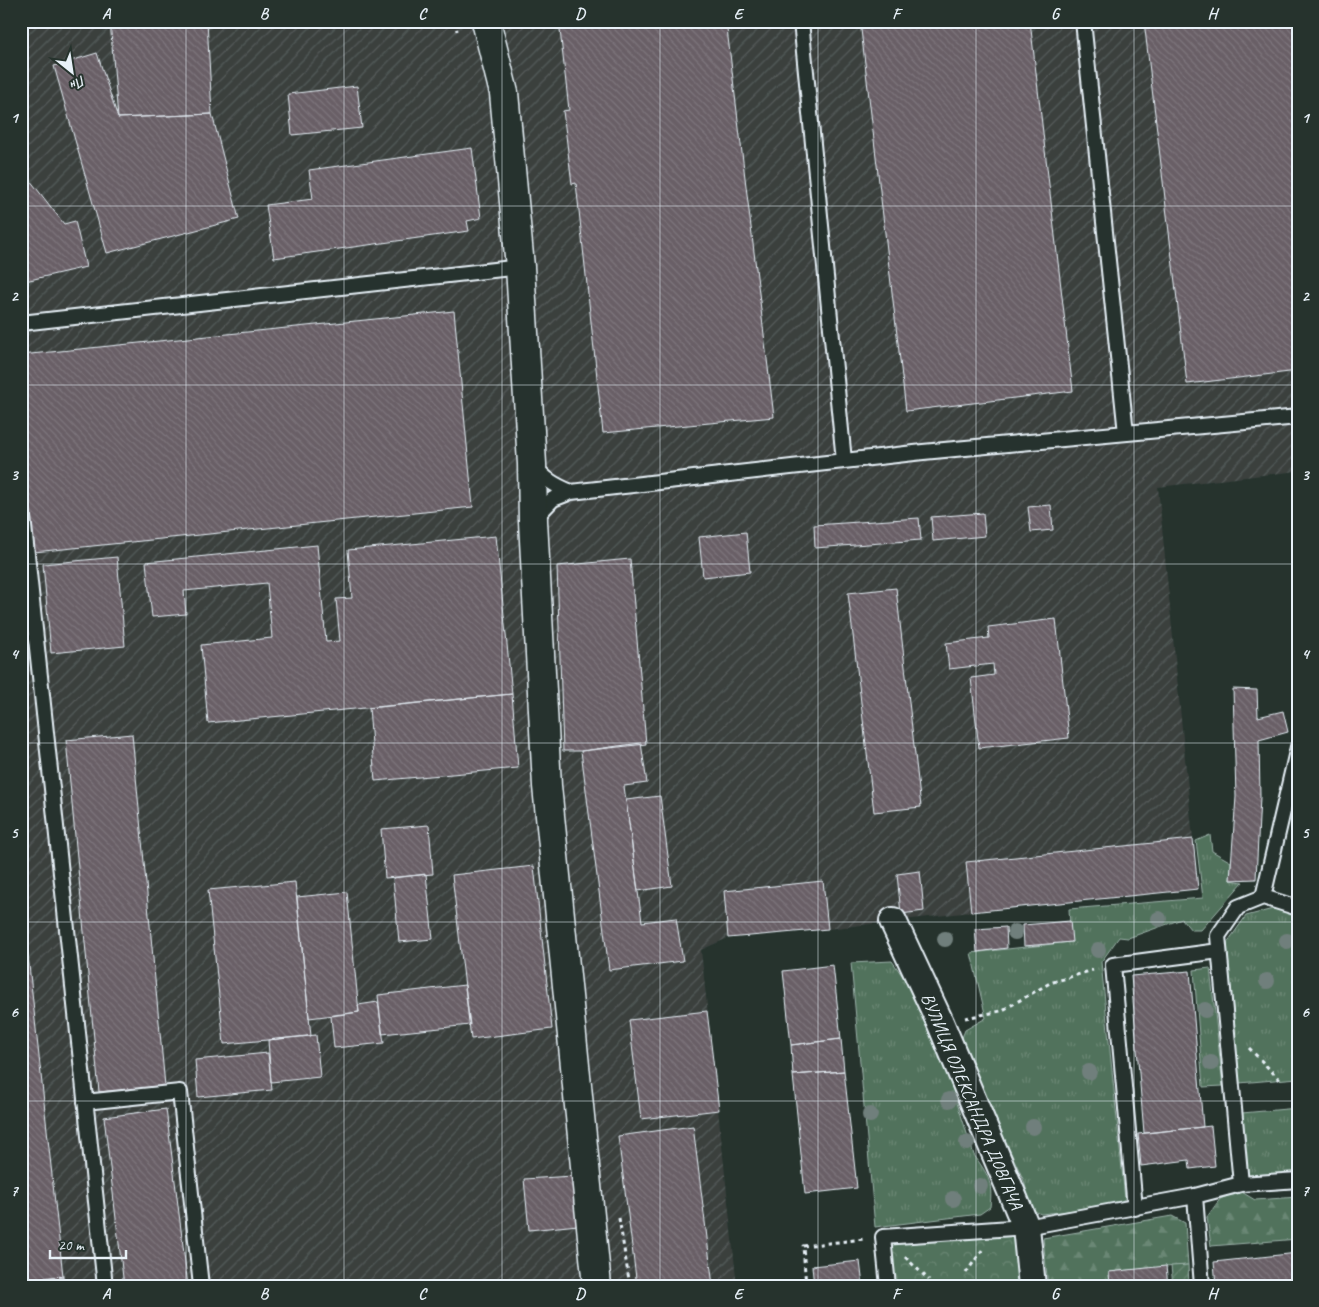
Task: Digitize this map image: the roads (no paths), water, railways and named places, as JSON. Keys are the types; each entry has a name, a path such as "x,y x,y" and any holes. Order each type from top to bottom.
{"street":[{"path":"486,21 504,93 520,267 532,464 532,521 547,786 597,1286"},
{"name":"ВУЛИЦЯ ОЛЕКСАНДРА ДОВГАЧА","path":"893,921 940,1022 1026,1227 1032,1286"}],"lane":[{"path":"801,21 844,461"},
{"path":"1083,21 1126,433"},
{"path":"21,323 520,267"},
{"path":"532,521 552,499 571,492 923,452 1298,417"},
{"path":"532,464 545,479 571,492"},
{"path":"21,498 105,1286"},
{"path":"1263,897 1298,747"},
{"path":"1241,1184 1218,936 1238,907 1263,897 1298,908"},
{"path":"1135,1208 1113,964 1219,951"},
{"path":"85,1102 180,1092 201,1286"},
{"path":"888,1286 883,1237 1026,1227 1135,1208 1195,1196 1241,1184 1298,1180"},
{"path":"1195,1196 1202,1286"}]}
